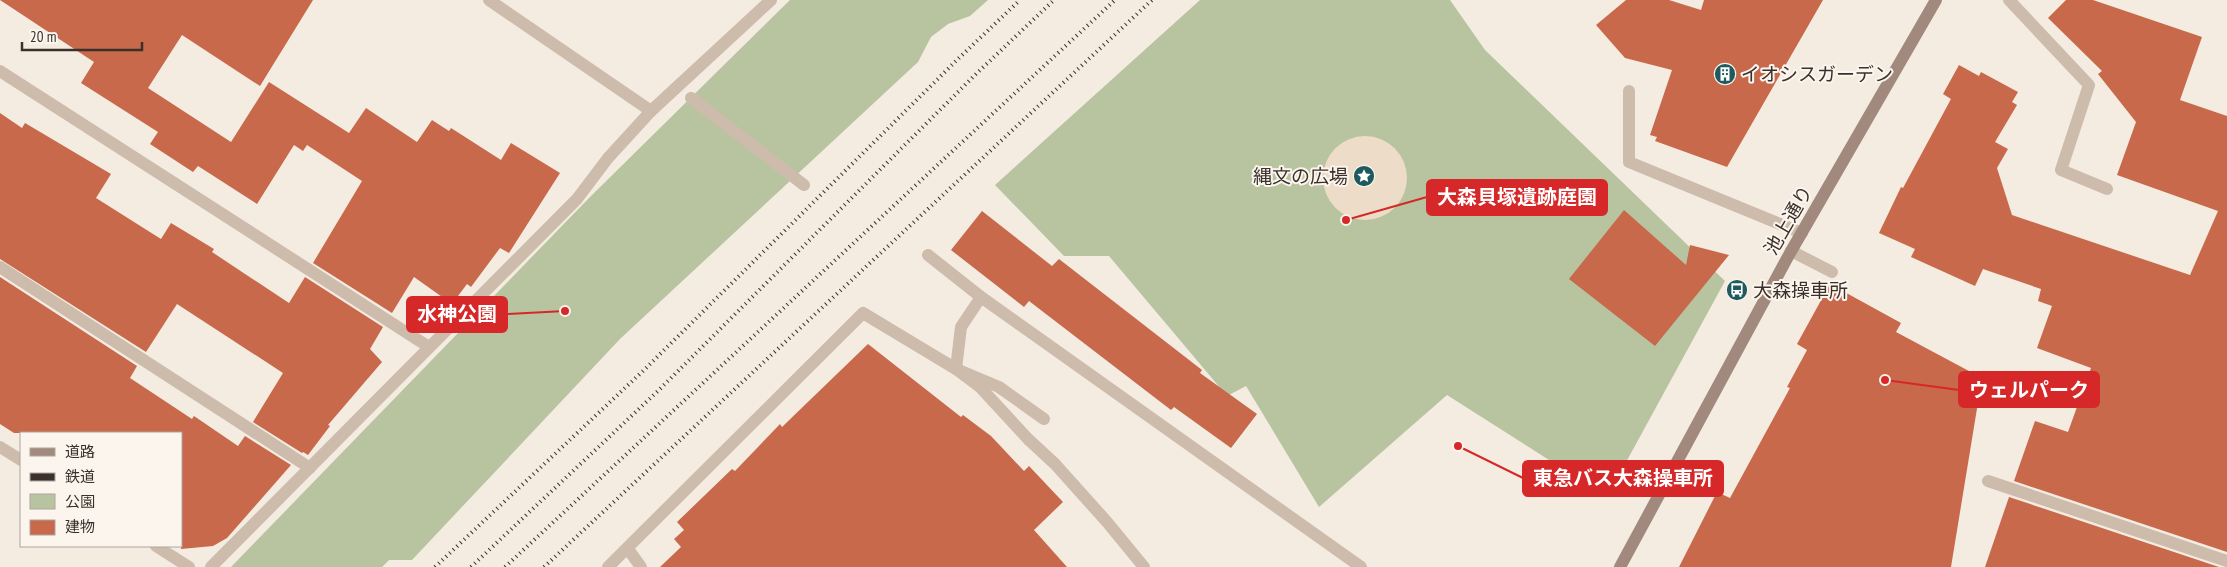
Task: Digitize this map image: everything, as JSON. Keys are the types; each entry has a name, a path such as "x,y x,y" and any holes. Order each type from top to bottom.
{"main road":[{"name":"池上通り","path":"1620,567 1791,251 1936,0"}],"street":[{"path":"489,0 652,111"},
{"path":"212,567 577,199 608,158 652,111 771,0"},
{"path":"2009,0 2089,85 2061,170 2106,189"},
{"path":"0,71 429,348"},
{"path":"1629,91 1629,162 1802,233"},
{"path":"691,98 804,185"},
{"path":"1791,251 1832,272"},
{"path":"928,255 981,297 1361,567"},
{"path":"0,267 310,468"},
{"path":"956,368 961,327 981,297"},
{"path":"608,567 864,313 956,368 999,387 1044,419"},
{"path":"956,368 980,387 1028,439 1055,464 1108,522 1144,567"},
{"path":"0,447 20,459"},
{"path":"1988,481 2227,561"},
{"path":"158,547 189,567"},
{"path":"628,549 641,567"}],"green space":[{"path":"790,0 988,0 970,16 948,24 931,37 918,62 620,339 412,560 389,560 382,567 231,567 591,196"},
{"path":"1200,0 1450,0 1485,50 1725,281 1607,497 1447,395 1319,507 1246,386 1227,396 1109,256 1064,256 995,185"}],"shaded area":[{"name":"縄文の広場","path":"1365,136 1381,139 1395,148 1404,162 1407,178 1404,194 1395,208 1381,217 1365,220 1349,217 1335,208 1326,194 1323,178 1326,162 1335,148 1349,139"}],"building":[{"path":"0,0 313,0 260,86 182,35 148,88 231,142 269,82 349,133 366,108 417,142 432,120 449,131 451,128 501,160 511,143 560,173 509,253 500,248 471,287 467,284 452,304 414,277 392,313 313,263 362,181 307,145 303,151 294,145 257,204 198,166 193,172 150,144 158,132 81,83 94,62"},
{"name":"イオシスガーデン","path":"1626,0 1669,0 1701,10 1704,0 1823,0 1727,167 1655,141 1657,137 1650,135 1672,70 1625,58 1596,25"},
{"path":"2066,0 2093,0 2202,37 2180,100 2227,116 2227,552 2014,481 2035,421 2068,432 2091,368 2037,348 2052,306 2038,301 2041,289 1983,269 1975,286 1911,257 1915,249 1879,233 1901,187 1903,188 1951,99 1943,94 1959,65 1979,76 1981,72 2018,92 2012,102 2017,105 1995,142 2008,149 1997,168 2012,215 2190,275 2218,211 2117,175 2136,122 2098,74 2102,71 2048,18"},
{"path":"0,113 22,128 25,123 111,174 96,198 161,239 171,223 214,249 212,252 289,303 305,277 383,327 370,349 382,362 328,425 330,426 308,455 253,422 283,373 177,304 146,352 0,259"},
{"path":"1624,210 1686,265 1690,245 1729,255 1655,346 1569,279"},
{"path":"982,211 1052,266 1059,259 1202,370 1200,373 1257,414 1231,448 1174,407 1171,410 1029,301 1024,307 951,250"},
{"path":"0,277 137,366 130,378 192,419 194,416 238,446 245,436 291,465 227,538 213,546 181,549 182,432 14,433 0,424"},
{"path":"1830,284 1901,323 1896,332 1982,378 1951,567 1679,567 1717,492 1730,498 1790,388 1787,387 1807,350 1797,344"},
{"path":"868,344 961,417 963,415 991,436 1024,471 1029,466 1063,502 1034,530 1067,567 660,567 681,547 674,539 684,530 677,522 732,469 735,471 780,424 782,427"},
{"path":"2009,497 2219,567 1985,567"}],"railway":[{"path":"435,567 644,370 1020,0"},
{"path":"471,567 659,390 975,75 1054,0"},
{"path":"505,567 1115,0"},
{"path":"544,567 1152,0"}],"place":[{"name":"イオシスガーデン","path":"1725,74"},
{"name":"縄文の広場","path":"1364,176"},
{"name":"大森貝塚遺跡庭園","path":"1346,220"},
{"name":"大森操車所","path":"1737,290"},
{"name":"水神公園","path":"565,311"},
{"name":"ウェルパーク","path":"1885,380"},
{"name":"東急バス大森操車所","path":"1458,446"}]}
